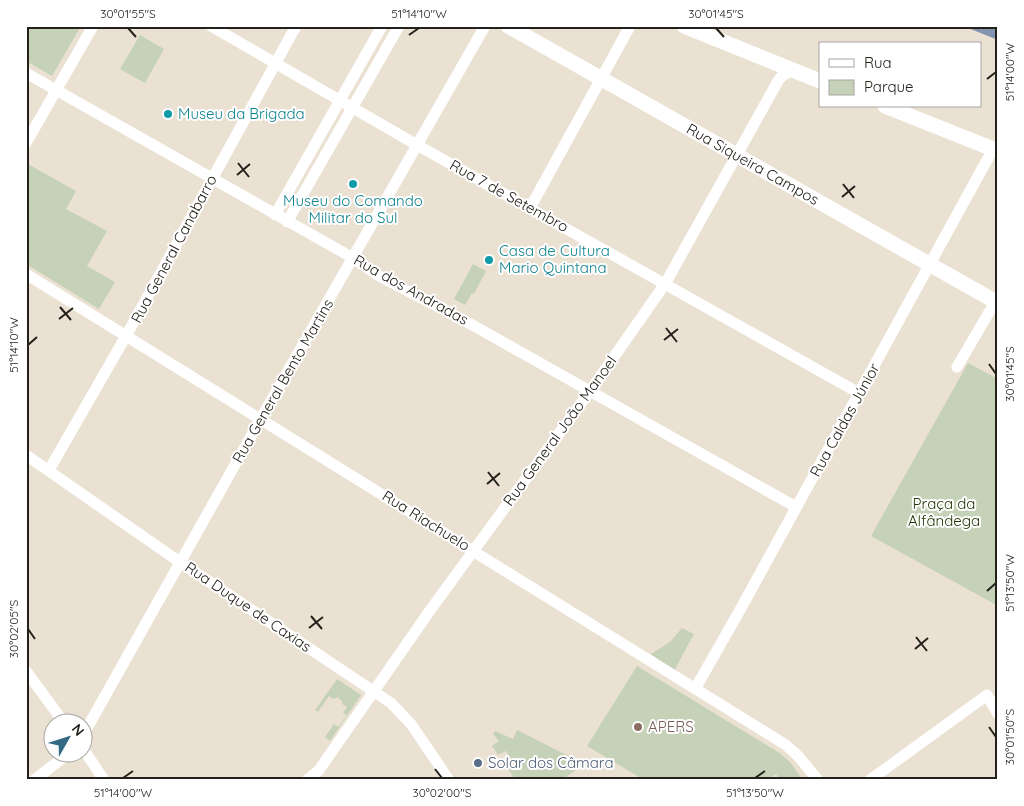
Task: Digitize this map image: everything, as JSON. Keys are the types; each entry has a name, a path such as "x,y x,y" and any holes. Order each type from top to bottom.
{"main road":[{"name":"Rua Siqueira Campos","path":"508,26 736,156 997,301"},
{"path":"684,26 819,81"},
{"path":"890,108 995,150"}],"street":[{"path":"26,143 93,26"},
{"name":"Rua 7 de Setembro","path":"211,26 417,145 859,393"},
{"name":"Rua General Canabarro","path":"49,470 126,336 296,26"},
{"path":"275,214 382,26"},
{"path":"287,222 399,26"},
{"name":"Rua General Bento Martins","path":"92,719 485,26"},
{"path":"530,208 630,26"},
{"path":"372,46 384,53"},
{"name":"Rua General João Manoel","path":"307,780 319,770 473,551 590,391 665,284 778,81 782,76 793,70"},
{"name":"Rua dos Andradas","path":"26,73 353,258 378,276 467,322 796,507"},
{"name":"Rua Caldas Júnior","path":"694,689 995,150"},
{"path":"308,156 320,163"},
{"name":"Rua Riachuelo","path":"26,274 786,745 818,780"},
{"path":"957,367 997,301"},
{"name":"Rua Duque de Caxias","path":"26,455 180,562 392,703 411,724 448,780"},
{"path":"26,671 58,714"},
{"path":"870,780 987,695 998,714"},
{"path":"92,762 104,780"},
{"path":"34,780 55,764"}],"green space":[{"path":"26,26 81,26 52,76 26,61"},
{"path":"140,35 164,49 145,83 120,69"},
{"path":"26,163 76,191 66,209 107,231 87,266 115,282 99,309 26,264"},
{"path":"473,264 486,271 474,294 472,293 465,305 454,299"},
{"name":"Praça da Alfândega","path":"968,363 998,379 998,606 871,536"},
{"path":"682,628 694,634 674,671 651,654 670,642"},
{"path":"637,666 778,752 790,762 803,780 780,780 776,774 767,780 644,780 587,746"},
{"path":"337,679 361,695 330,741 325,737 334,724 338,727 347,715 343,713 347,707 337,697 334,699 329,696 318,712 315,710"},
{"path":"517,730 584,764 562,780 512,780 514,778 508,769 515,764 506,751 498,755 492,746 499,741 493,734 495,731 513,739"}],"water":[{"path":"963,26 998,26 998,40"}],"place":[{"name":"Museu da Brigada","path":"168,114"},
{"name":"Museu do Comando Militar do Sul","path":"353,184"},
{"name":"Casa de Cultura Mario Quintana","path":"489,260"},
{"name":"APERS","path":"638,727"},
{"name":"Solar dos Câmara","path":"478,763"}]}
